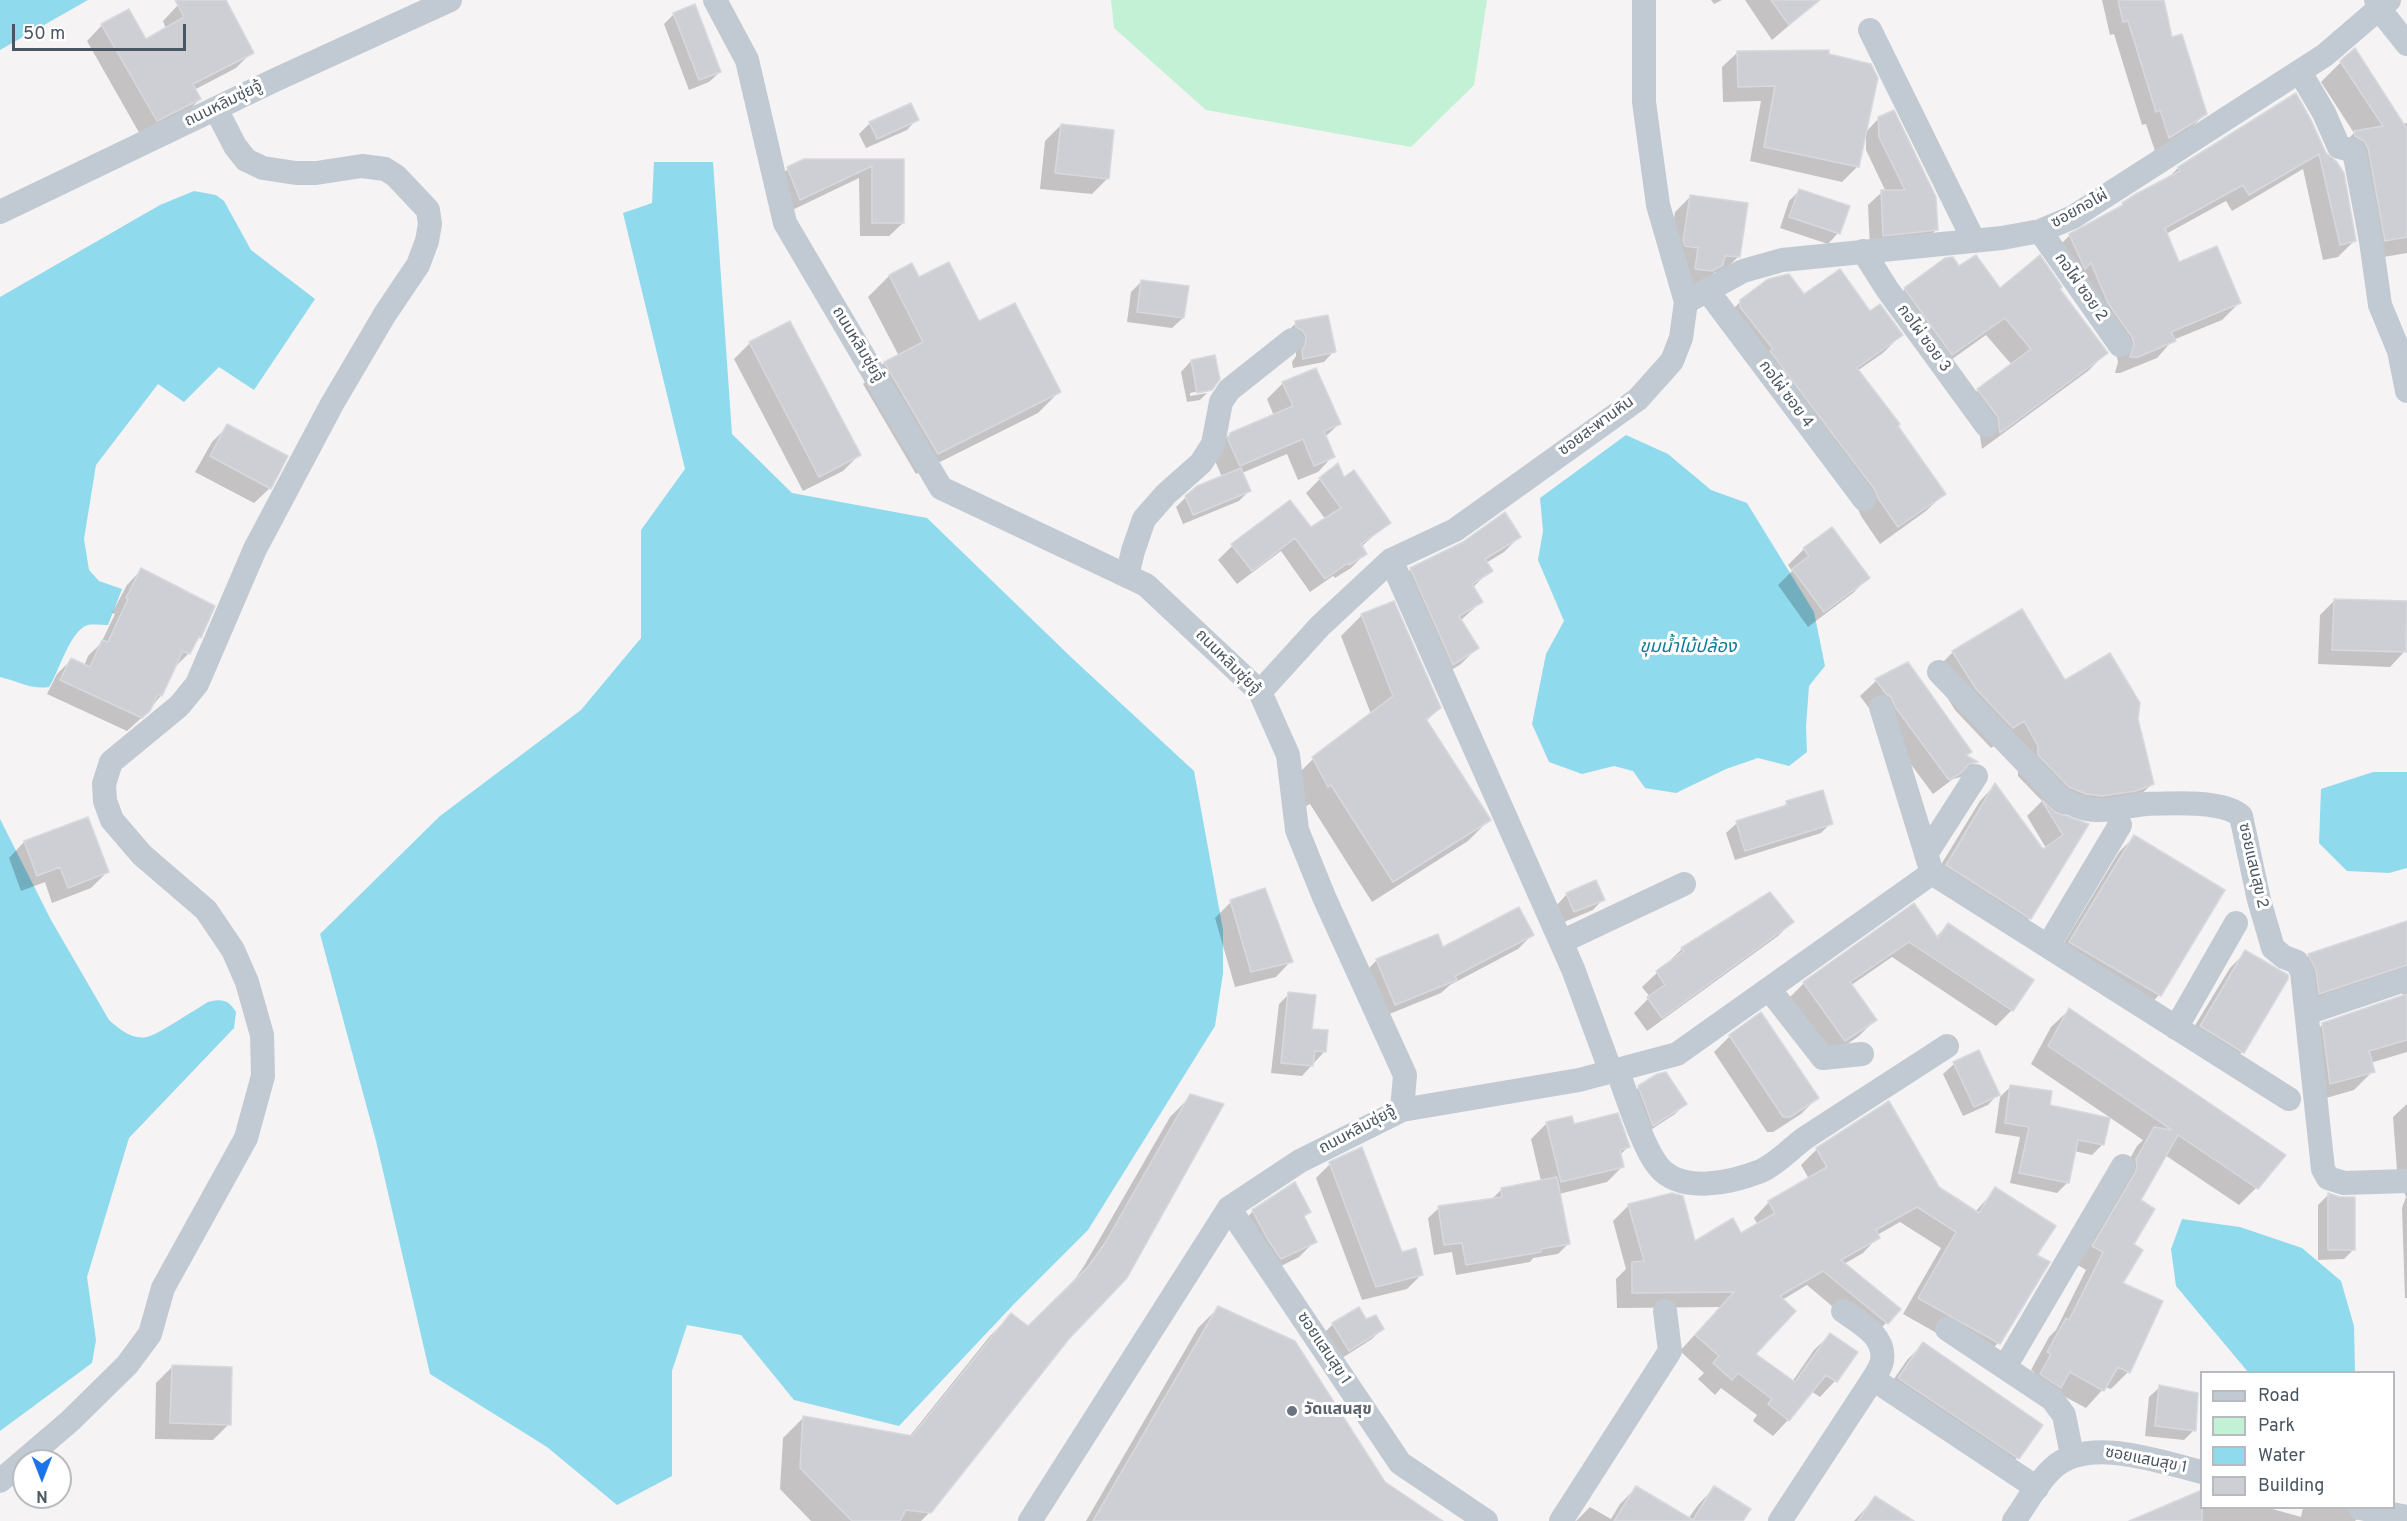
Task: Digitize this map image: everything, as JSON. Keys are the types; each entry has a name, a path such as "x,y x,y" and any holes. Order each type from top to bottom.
{"street":[{"name":"ถนนหลิมซุ่ยจู้","path":"0,212 450,0"},
{"name":"ถนนหลิมซุ่ยจู้","path":"715,0 747,60 785,223 941,488 1146,585 1260,692 1288,755 1297,830 1329,908 1405,1075 1402,1110 1300,1161 1229,1208 1030,1521"},
{"name":"ซอยสะพานหิน","path":"1260,692 1320,626 1391,560 1455,530 1638,399 1672,361 1697,296 1657,194 1644,102 1644,0"},
{"path":"2382,3 2407,44"},
{"name":"ซอยกอไผ่","path":"1697,296 1743,272 1782,260 1974,241 2040,231 2073,217 2325,55 2382,3"},
{"path":"1870,30 1974,241"},
{"path":"2300,72 2324,113 2339,147 2354,151 2380,304 2399,351 2407,391"},
{"path":"0,1481 79,1413 127,1365 150,1334 163,1288 246,1138 263,1076 262,1035 247,982 233,950 206,910 142,855 112,820 105,801 104,784 108,767 111,762 179,706 197,684 255,549 332,404 385,314 418,265 427,241 430,224 428,210 417,196 385,169 362,166 316,173 296,173 263,168 246,160 234,146 216,109"},
{"name":"กอไผ่ ซอย 2","path":"2040,231 2120,345"},
{"name":"กอไผ่ ซอย 3","path":"1863,252 1887,289 1986,425"},
{"name":"กอไผ่ ซอย 4","path":"1697,296 1864,499"},
{"path":"1127,576 1144,519 1201,463 1212,444 1221,402 1229,390 1292,340"},
{"path":"1391,560 1561,942 1614,1071 1648,1148 1659,1167 1675,1179 1695,1183 1722,1182 1763,1170 1803,1140 1947,1046"},
{"name":"ซอยแสนสุข 2","path":"1939,672 2061,799 2077,807 2096,810 2148,804 2215,805 2232,808 2241,816 2272,948 2284,957 2297,962 2302,972 2323,1169 2328,1178 2344,1183 2407,1181"},
{"path":"1881,707 1929,864 2048,946 2289,1099"},
{"path":"1402,1110 1579,1080 1677,1054 1769,989 1929,864 1976,776"},
{"path":"2048,946 2120,825"},
{"path":"1561,942 1684,884"},
{"path":"2176,1028 2236,923"},
{"path":"2307,1013 2407,979"},
{"path":"1769,989 1823,1058 1862,1053"},
{"path":"2005,1367 2123,1166"},
{"name":"ซอยแสนสุข 1","path":"1229,1208 1400,1463 1486,1521"},
{"path":"1561,1521 1670,1351 1665,1311"},
{"path":"1780,1521 1874,1379 1882,1362 1880,1345 1873,1332 1843,1311"},
{"path":"1947,1329 2052,1399 2064,1414 2072,1455"},
{"path":"1874,1379 2037,1488"},
{"name":"ซอยแสนสุข 1","path":"2014,1521 2052,1468 2072,1455 2101,1451 2130,1455 2200,1472"},
{"path":"2365,1509 2407,1517"}],"green space":[{"path":"1111,0 1487,0 1474,85 1411,147 1206,110 1114,28"}],"water":[{"path":"0,0 88,0 0,50"},
{"path":"654,162 713,162 732,434 792,493 927,518 1073,659 1194,771 1223,930 1223,973 1215,1026 1088,1230 1013,1305 899,1426 794,1400 741,1335 687,1325 672,1371 672,1476 617,1505 547,1447 430,1374 376,1141 320,934 440,816 581,710 641,638 641,530 685,469 623,213 652,203"},
{"path":"194,191 216,195 224,201 251,250 315,299 254,390 219,367 184,402 158,384 96,465 84,539 89,570 99,581 122,589 108,625 88,625 82,628 70,643 49,687 31,686 0,677 0,297 160,205"},
{"name":"ขุมน้ำไม้ปล้อง","path":"1626,435 1668,454 1711,490 1747,503 1814,612 1825,666 1809,686 1807,752 1789,766 1758,758 1726,769 1676,793 1645,788 1633,771 1614,766 1582,774 1549,762 1532,724 1546,654 1564,621 1538,560 1543,531 1540,498"},
{"path":"2373,772 2407,772 2407,868 2389,873 2347,871 2319,843 2321,789"},
{"path":"0,819 51,920 109,1020 117,1027 136,1037 147,1037 208,1002 217,1000 225,1001 236,1012 234,1028 129,1138 87,1277 96,1340 92,1363 0,1431"},
{"path":"2182,1219 2240,1227 2302,1248 2341,1281 2354,1326 2355,1371 2247,1371 2176,1286 2171,1249"}],"building":[{"path":"175,0 226,0 254,53 193,84 201,99 157,121 101,24 129,9 146,39 184,17"},
{"path":"1771,0 1820,0 1789,25"},
{"path":"2118,0 2164,0 2172,37 2182,34 2207,114 2169,138 2160,110 2156,112 2128,21 2123,22"},
{"path":"695,4 721,72 699,80 673,13"},
{"path":"2355,48 2407,129 2407,237 2385,241 2368,148 2364,141 2355,136 2354,131 2383,126 2340,61"},
{"path":"1829,50 1829,54 1871,64 1878,78 1859,167 1764,147 1775,86 1738,87 1737,51"},
{"path":"2296,93 2326,153 2336,161 2344,173 2356,241 2340,245 2319,154 2249,195 2243,185 2165,228 2179,262 2217,246 2241,303 2171,332 2176,341 2138,357 2130,357 2134,344 2132,337 2108,303 2091,263 2085,269 2069,234 2180,171 2178,167"},
{"path":"911,103 919,120 877,139 869,122"},
{"path":"1894,110 1936,197 1938,230 1883,236 1881,190 1905,190 1879,137 1878,117"},
{"path":"1061,124 1114,130 1109,179 1055,173"},
{"path":"804,159 904,159 904,223 872,223 872,166 800,200 787,167"},
{"path":"1799,189 1850,206 1840,234 1789,217"},
{"path":"1690,195 1748,203 1740,257 1725,256 1723,265 1712,271 1695,269 1698,248 1685,246 1683,241"},
{"path":"1976,255 2000,288 2040,255 2062,287 2060,289 2108,353 2000,433 1998,417 1977,389 2031,349 2005,318 1952,355 1904,288 1945,258 1953,257 1959,266"},
{"path":"949,262 979,321 1015,303 1061,392 938,454 884,362 923,342 889,275 912,263 919,277"},
{"path":"1840,269 1870,311 1880,304 1903,335 1857,368 1900,424 1898,426 1946,494 1898,527 1875,490 1770,351 1773,349 1740,307 1740,300 1768,279 1789,274 1804,294"},
{"path":"1141,280 1189,286 1184,318 1137,312"},
{"path":"1328,315 1336,352 1303,359 1302,350 1306,337 1303,331 1296,327 1295,321"},
{"path":"790,321 861,455 819,477 749,342"},
{"path":"1215,355 1220,379 1212,390 1197,393 1191,360"},
{"path":"1316,368 1341,424 1324,431 1335,457 1314,466 1303,439 1240,466 1228,440 1230,433 1293,406 1282,382"},
{"path":"227,424 288,456 271,489 210,456"},
{"path":"1338,463 1344,477 1354,470 1391,523 1361,544 1367,554 1349,565 1348,563 1325,579 1295,538 1252,571 1231,544 1290,500 1311,527 1341,508 1319,478"},
{"path":"1241,468 1251,491 1193,515 1185,496 1197,486"},
{"path":"1505,512 1521,537 1485,559 1493,571 1472,584 1483,602 1459,616 1479,648 1453,665 1410,568 1463,542"},
{"path":"1832,527 1870,578 1824,612 1792,569 1809,556 1803,548"},
{"path":"141,568 215,606 201,638 199,636 190,654 183,651 162,696 158,694 150,711 142,718 60,680 71,658 90,667 102,640 108,642"},
{"path":"2334,599 2407,601 2406,652 2332,650"},
{"path":"1394,601 1441,708 1426,719 1491,820 1393,882 1331,785 1328,787 1312,757 1393,696 1361,614"},
{"path":"2022,609 2065,680 2110,653 2140,703 2138,719 2154,784 2136,791 2102,796 2086,794 2069,787 2038,755 2038,746 2024,721 2013,728 1976,689 1952,651"},
{"path":"1908,662 1972,752 1966,755 1978,762 1969,764 1961,773 1949,780 1896,708 1891,697 1875,679"},
{"path":"1995,783 2043,849 2063,835 2041,799 2055,812 2089,824 2031,919 1946,865"},
{"path":"1823,790 1833,824 1745,851 1736,821 1787,805 1786,801"},
{"path":"88,817 109,872 68,888 60,867 37,876 24,841"},
{"path":"2134,835 2225,890 2161,996 2069,942"},
{"path":"1596,880 1605,900 1574,912 1566,893"},
{"path":"1265,888 1293,962 1251,972 1230,900"},
{"path":"1770,892 1794,922 1662,1018 1647,997 1665,985 1656,971 1684,951 1681,948"},
{"path":"1914,903 1938,938 1948,923 2034,980 2013,1011 1909,942 1850,982 1877,1020 1845,1041 1803,982"},
{"path":"1519,907 1534,935 1455,976 1457,980 1395,1005 1376,959 1438,934 1443,947"},
{"path":"2407,921 2407,965 2319,994 2316,970 2308,954"},
{"path":"2245,950 2288,975 2288,979 2244,1053 2200,1026"},
{"path":"1288,992 1316,995 1312,1029 1328,1030 1326,1052 1315,1051 1313,1066 1281,1063"},
{"path":"2407,994 2407,1040 2369,1051 2375,1072 2330,1084 2322,1023"},
{"path":"2069,1008 2286,1155 2258,1189 2178,1135 2141,1200 2155,1209 2134,1244 2143,1250 2123,1283 2163,1301 2130,1373 2118,1367 2104,1391 2070,1372 2061,1388 2040,1374 2051,1354 2047,1352 2066,1318 2069,1320 2103,1252 2092,1246 2135,1173 2136,1159 2154,1127 2172,1130 2048,1046"},
{"path":"1761,1012 1819,1098 1790,1117 1783,1117 1729,1035"},
{"path":"1979,1050 2000,1095 1974,1107 1953,1062"},
{"path":"1666,1072 1687,1104 1653,1126 1638,1086 1657,1074"},
{"path":"2010,1085 2052,1091 2050,1105 2110,1118 2104,1145 2078,1140 2069,1183 2019,1173 2029,1127 2005,1123"},
{"path":"1190,1094 1224,1104 1127,1278 1069,1339 931,1513 906,1510 900,1521 852,1521 800,1468 803,1416 912,1436 1011,1313 1028,1326 1088,1267 1105,1243"},
{"path":"1889,1101 1939,1187 1979,1213 1995,1187 2056,1226 2037,1255 2050,1262 2000,1344 1918,1298 1956,1232 1917,1207 1876,1230 1880,1238 1841,1260 1901,1309 1888,1324 1823,1271 1780,1296 1796,1311 1756,1354 1795,1382 1830,1333 1858,1352 1837,1382 1826,1375 1789,1421 1768,1404 1772,1399 1738,1373 1732,1380 1713,1363 1719,1356 1695,1335 1734,1292 1632,1293 1632,1262 1644,1261 1628,1204 1672,1193 1683,1196 1695,1241 1733,1218 1741,1233 1775,1213 1768,1201 1827,1167 1816,1148"},
{"path":"1618,1113 1630,1147 1620,1150 1624,1167 1561,1182 1546,1122 1572,1116 1574,1124"},
{"path":"1362,1147 1402,1252 1416,1248 1423,1275 1376,1287 1329,1162"},
{"path":"1557,1177 1570,1244 1541,1249 1541,1252 1466,1265 1462,1243 1444,1245 1438,1206 1502,1197 1501,1188"},
{"path":"1295,1182 1311,1212 1304,1216 1317,1242 1281,1259 1252,1210"},
{"path":"2328,1193 2340,1197 2355,1197 2355,1250 2328,1250"},
{"path":"1218,1306 1295,1341 1385,1482 1443,1521 1093,1521"},
{"path":"1359,1307 1366,1319 1376,1315 1384,1329 1349,1351 1332,1323"},
{"path":"1923,1342 2043,1425 2019,1459 1898,1378"},
{"path":"172,1365 232,1367 231,1425 170,1423"},
{"path":"2159,1385 2198,1393 2196,1431 2155,1426"},
{"path":"1636,1486 1693,1520 1714,1486 1751,1509 1743,1521 1614,1521"},
{"path":"2200,1491 2202,1521 2129,1521"},
{"path":"1875,1496 1914,1521 1858,1521"}],"place":[{"name":"วัดแสนสุข","path":"1292,1411"}]}
